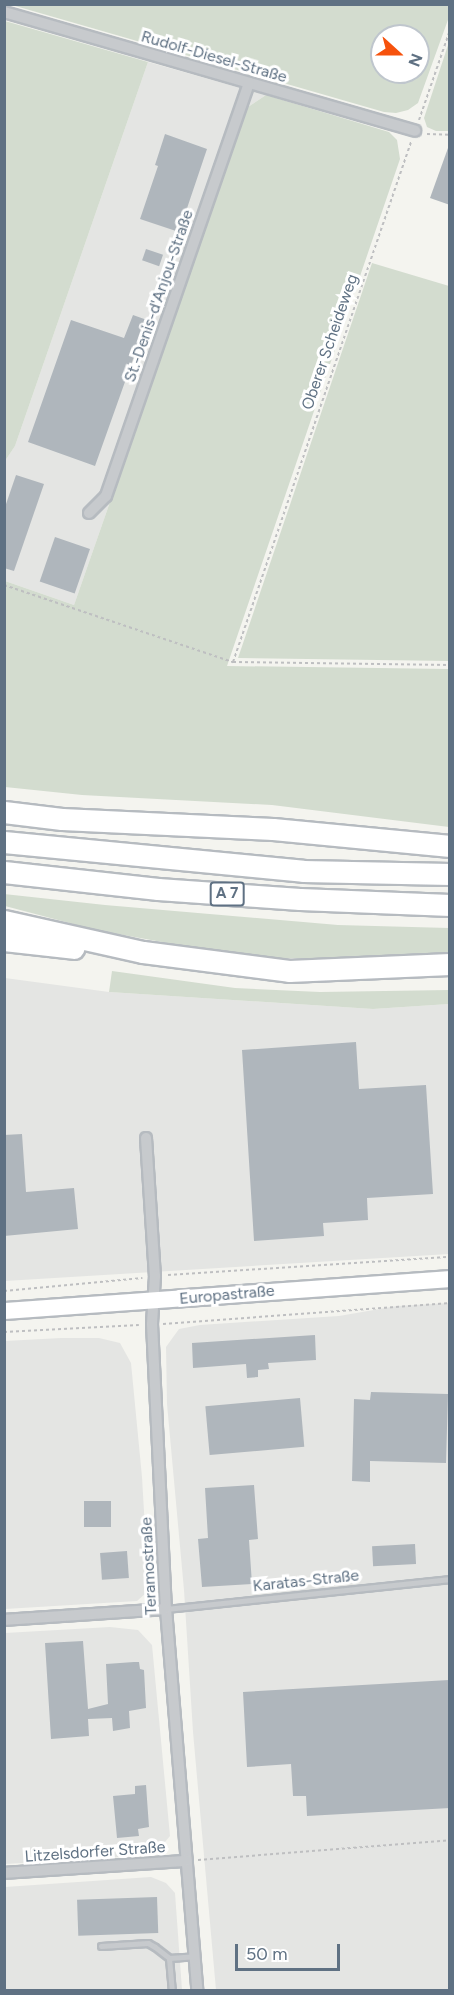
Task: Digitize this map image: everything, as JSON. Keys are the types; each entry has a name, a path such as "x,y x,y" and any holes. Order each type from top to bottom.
{"highway":[{"path":"8,812 74,820 284,830 450,846"},
{"name":"A 7","path":"4,842 303,871 450,874"},
{"name":"A 7","path":"4,872 205,892 450,905"},
{"path":"4,921 143,952"},
{"path":"4,940 56,947 143,952 289,971 450,964"}],"main road":[{"name":"Europastraße","path":"4,1311 450,1279"}],"street":[{"name":"Rudolf-Diesel-Straße","path":"4,12 415,130"},
{"name":"St.-Denis-d'Anjou-Straße","path":"89,513 106,496 249,82"},
{"name":"Teramostraße","path":"146,1138 155,1276 152,1324 166,1609 197,1990"},
{"path":"4,1620 166,1609"},
{"name":"Litzelsdorfer Straße","path":"4,1873 187,1861"}],"lane":[{"name":"Karatas-Straße","path":"166,1609 450,1579"},
{"path":"101,1946 148,1943 169,1958 195,1956"},
{"path":"169,1958 171,1990"}],"path":[{"name":"Oberer Scheideweg","path":"233,662 450,30"},
{"path":"415,130 450,135"},
{"path":"4,585 233,662 450,664"},
{"path":"4,1291 133,1281 155,1276 450,1257"},
{"path":"4,1332 450,1303"},
{"path":"187,1861 450,1840"}],"shaded area":[{"path":"449,4 449,17 430,70 430,24 370,24 370,84 425,84 418,103 408,110 396,113 384,112 12,5"},
{"path":"5,21 148,62 15,446 5,461"},
{"path":"449,42 449,131 436,131 427,127 424,118"},
{"path":"148,62 266,95 248,107 74,605 5,581 5,461 15,446"},
{"path":"266,95 389,132 397,140 400,159 227,666 449,669 449,827 272,805 82,795 5,787 5,581 74,605 248,107"},
{"path":"372,263 449,286 449,661 238,658"},
{"path":"4,894 338,925 449,928 449,953 339,959 272,958 217,952 96,930 5,906"},
{"path":"112,971 235,988 320,992 449,990 449,1004 373,1009 109,992"},
{"path":"5,978 109,992 373,1009 449,1004 449,1254 5,1281"},
{"path":"449,1303 449,1990 216,1990 167,1404 166,1347 179,1329 200,1325 339,1316 397,1306"},
{"path":"99,1338 120,1343 131,1363 142,1477 148,1580 146,1593 137,1601 5,1609 5,1341"},
{"path":"110,1627 138,1630 152,1645 170,1836 159,1849 137,1856 5,1864 5,1633"},
{"path":"151,1877 166,1883 175,1893 182,1990 5,1990 5,1887"}],"building":[{"path":"165,134 207,149 179,232 140,219 158,166 155,165"},
{"path":"448,148 450,148 450,205 430,198"},
{"path":"146,249 163,255 159,266 142,260"},
{"path":"133,315 147,320 95,466 28,442 71,320 124,338"},
{"path":"16,475 44,484 14,571 4,568 4,510"},
{"path":"55,537 90,549 75,593 40,581"},
{"path":"356,1042 359,1089 426,1085 433,1194 367,1198 368,1220 323,1223 324,1236 254,1241 242,1050"},
{"path":"22,1134 26,1192 74,1188 78,1229 4,1236 4,1135"},
{"path":"315,1335 316,1360 268,1363 269,1369 258,1370 258,1377 247,1378 246,1364 193,1368 192,1343"},
{"path":"371,1392 448,1394 446,1463 370,1461 370,1482 352,1481 354,1399 370,1400"},
{"path":"300,1398 304,1447 210,1455 205,1406"},
{"path":"254,1485 258,1539 249,1540 252,1584 202,1587 198,1539 208,1538 205,1488"},
{"path":"84,1501 111,1501 111,1527 84,1527"},
{"path":"415,1544 416,1564 373,1566 372,1546"},
{"path":"127,1551 129,1578 102,1580 100,1553"},
{"path":"83,1641 88,1709 108,1704 106,1664 134,1662 139,1662 140,1669 144,1670 146,1708 129,1711 130,1728 113,1731 112,1718 88,1719 89,1736 51,1739 45,1643"},
{"path":"449,1680 450,1808 307,1816 306,1796 293,1796 291,1764 247,1767 243,1692"},
{"path":"146,1785 149,1827 138,1829 139,1836 117,1838 113,1796 135,1794 135,1786"},
{"path":"157,1897 158,1933 78,1936 77,1900"}]}
